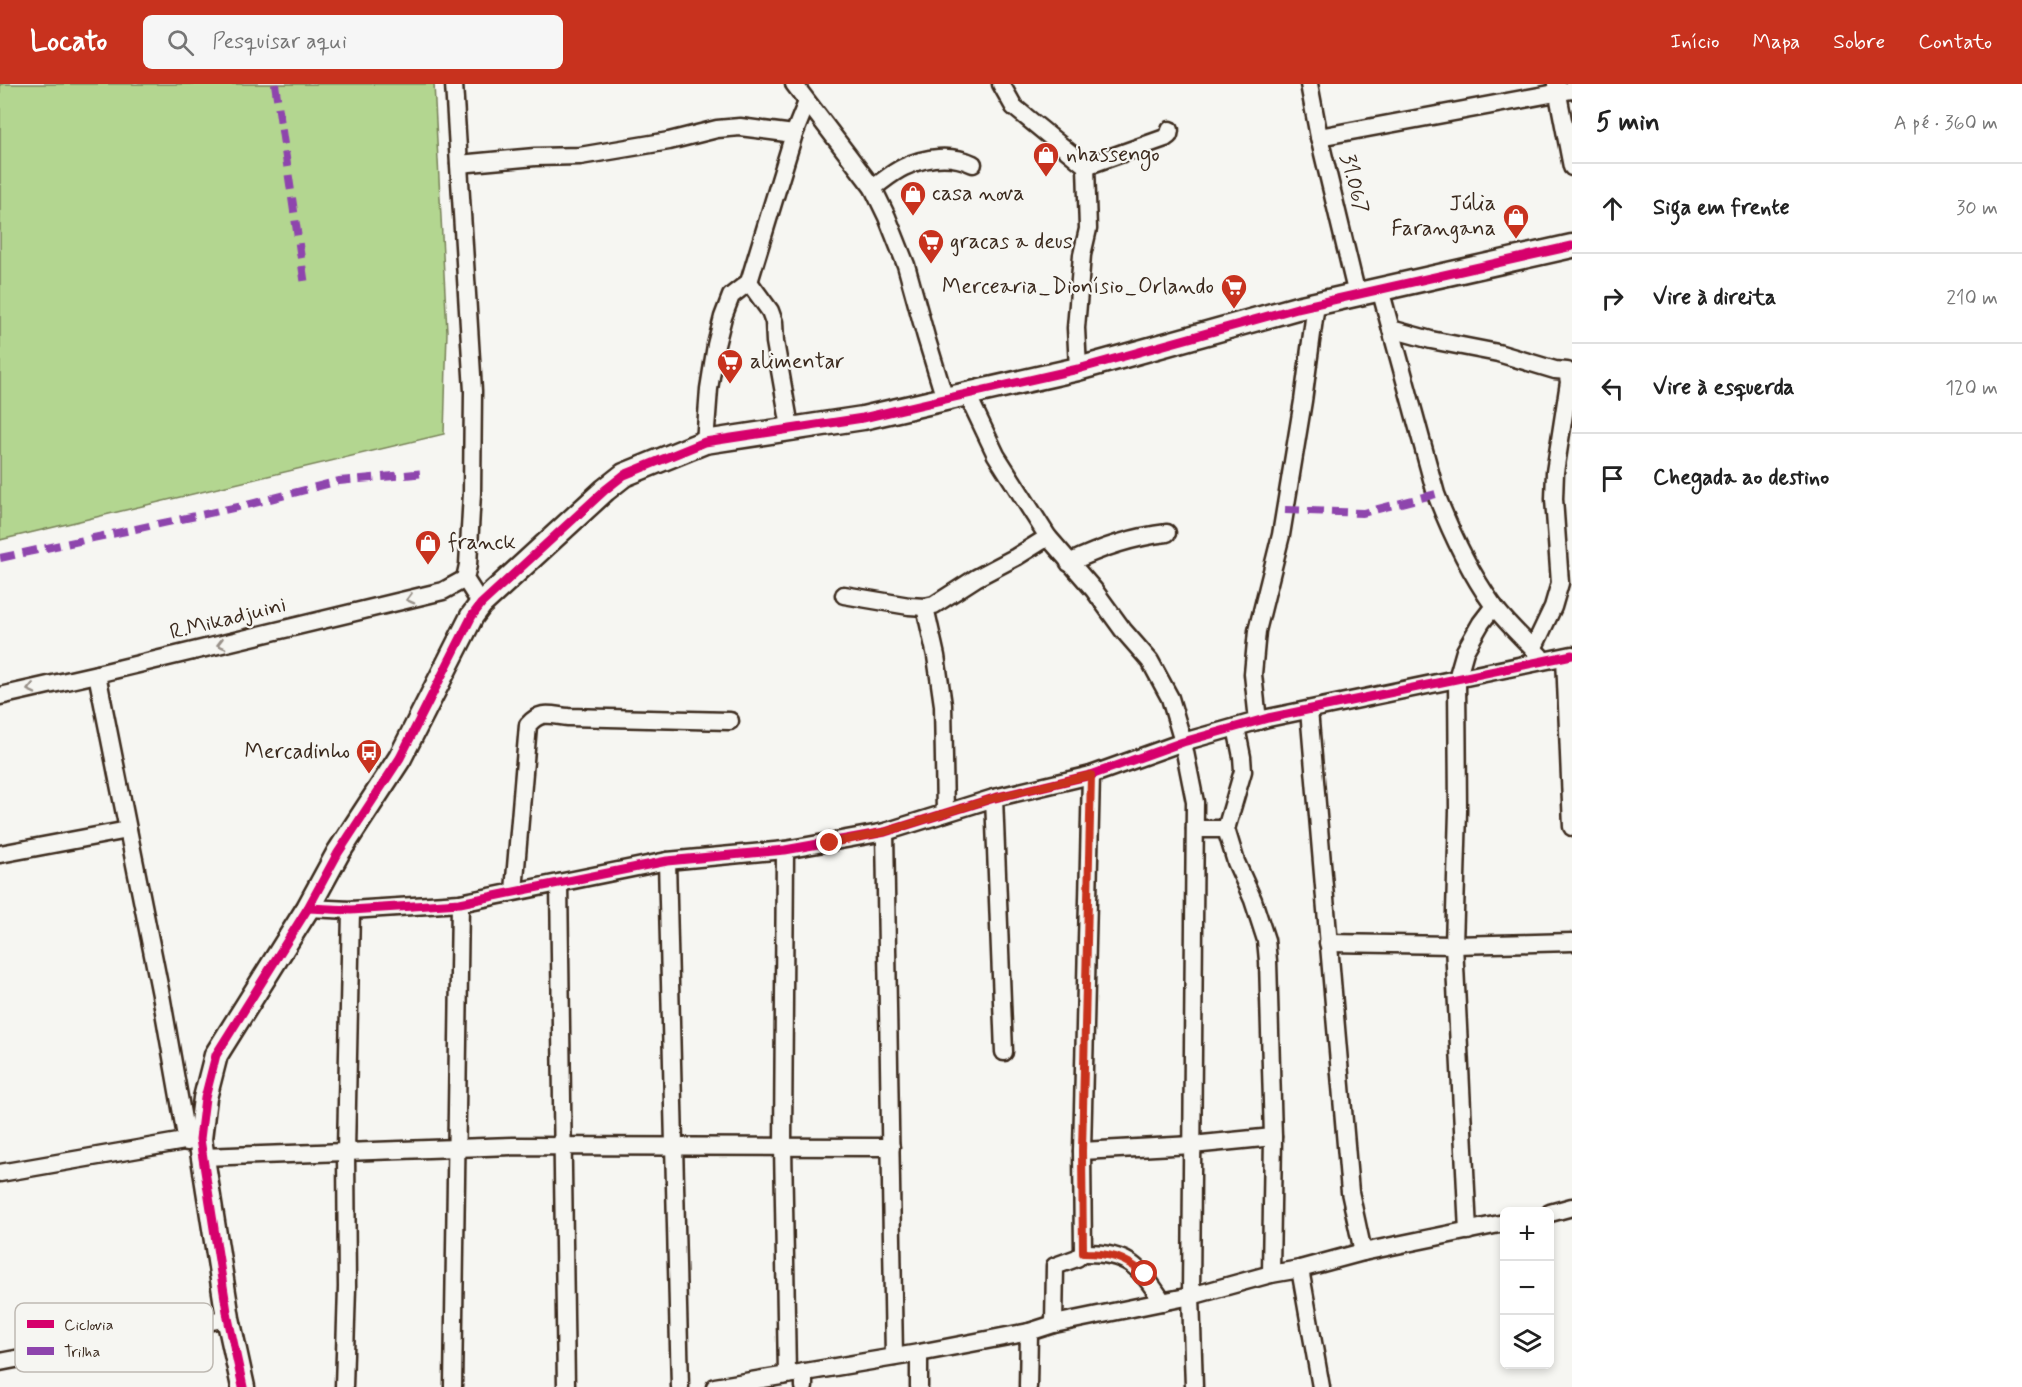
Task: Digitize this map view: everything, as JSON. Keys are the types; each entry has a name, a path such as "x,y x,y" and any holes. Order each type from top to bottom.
{"street":[{"path":"454,84 473,391 472,493 468,565 465,579 481,604"},
{"path":"794,84 873,188 906,265 926,337 956,397 1048,537 1094,590 1123,630 1150,661 1170,698 1183,742 1195,802 1191,1296 1194,1387"},
{"path":"1001,84 1014,107 1086,166 1088,229 1082,255 1076,328 1078,369"},
{"name":"31.067","path":"1309,84 1319,137 1357,295"},
{"path":"1319,137 1562,89 1572,167"},
{"path":"705,442 709,389 723,317 731,296 749,282 794,134 807,102"},
{"path":"459,164 535,157 580,156 669,141 717,129 740,127 794,134"},
{"path":"1086,166 1165,138 1169,135 1170,130"},
{"path":"873,188 904,167 938,158 960,158 973,164"},
{"path":"197,1146 205,1098 216,1055 308,908 338,854 400,758 472,616 481,604 605,489 624,475 705,442 790,427 863,418 956,397 1078,369 1316,304 1572,246"},
{"path":"749,282 770,311 774,322 775,342 790,427"},
{"path":"1380,289 1436,494 1460,552 1494,606 1539,655"},
{"path":"1257,721 1253,674 1257,631 1281,535 1304,401 1316,304"},
{"path":"1391,329 1431,340 1498,353 1555,370 1569,369 1555,472 1554,499 1560,584 1539,655"},
{"path":"1069,563 1092,552 1128,540 1167,533"},
{"path":"844,595 925,607 934,604 1048,537"},
{"name":"R.Mikadjuini","path":"0,696 97,675 443,591 465,579"},
{"path":"1468,1232 1454,945 1458,812 1457,680 1465,651 1494,606"},
{"path":"925,607 936,656 943,705 945,813"},
{"path":"308,908 351,910 460,903 667,861 785,850 885,832 994,798 1091,775 1183,742 1257,721 1457,680 1539,655 1569,656 1572,827"},
{"path":"97,675 161,995 197,1146 243,1387"},
{"path":"1309,710 1350,1192 1363,1252"},
{"path":"514,891 528,724 536,716 545,714 568,717 730,721"},
{"path":"1236,727 1243,771 1226,829 1227,839 1254,900 1266,940 1269,961 1273,1137 1271,1274"},
{"path":"1083,1253 1082,1151 1091,775"},
{"path":"994,798 1004,1052"},
{"path":"1195,829 1226,829"},
{"path":"0,854 128,830"},
{"path":"885,832 894,1357"},
{"path":"785,850 783,1146 787,1374"},
{"path":"667,861 680,1387"},
{"path":"559,883 566,1387"},
{"path":"453,1387 460,903"},
{"path":"344,1387 351,910"},
{"path":"1328,943 1454,945 1572,942"},
{"path":"1082,1151 1192,1145 1273,1137"},
{"path":"0,1173 197,1146 346,1151 562,1146 891,1147"},
{"path":"1554,1212 1572,1207"},
{"path":"715,1387 787,1374 804,1379 894,1357 1029,1332 1054,1324 1191,1296 1363,1252 1500,1224"},
{"path":"1054,1324 1055,1266 1077,1258 1083,1253 1106,1253 1130,1262 1145,1274 1162,1302"},
{"path":"1300,1269 1321,1387"},
{"path":"213,1321 228,1318"},
{"path":"1028,1387 1029,1332"},
{"path":"919,1353 919,1387"},
{"path":"0,1362 15,1359"}],"green space":[{"path":"0,84 434,84 447,331 444,434 0,540"}],"marked path":[{"path":"275,84 305,285"},
{"path":"0,558 247,505 339,481 426,473"},
{"path":"1285,510 1363,513 1436,494"}],"cycle path":[{"path":"243,1387 228,1318 200,1139 205,1098 216,1055 308,908 338,853 400,758 472,616 481,604 605,490 624,475 705,442 863,418 1078,369 1297,308 1572,246"},
{"path":"308,908 351,910 460,903 667,861 785,850 885,832 994,798 1091,775 1183,742 1268,718 1572,655"}],"place":[{"name":"nhassengo","path":"1046,178"},
{"name":"casa nova","path":"913,217"},
{"name":"Júlia Farangana","path":"1516,240"},
{"name":"gracas a deus","path":"931,265"},
{"name":"Mercearia_Dionísio_Orlando","path":"1234,310"},
{"name":"alimentar","path":"730,385"},
{"name":"franck","path":"428,566"},
{"name":"Mercadinho","path":"369,775"}],"route":[{"path":"830,843 885,832 994,798 1091,775 1082,1151 1083,1253 1106,1253 1130,1262 1145,1274"}]}
